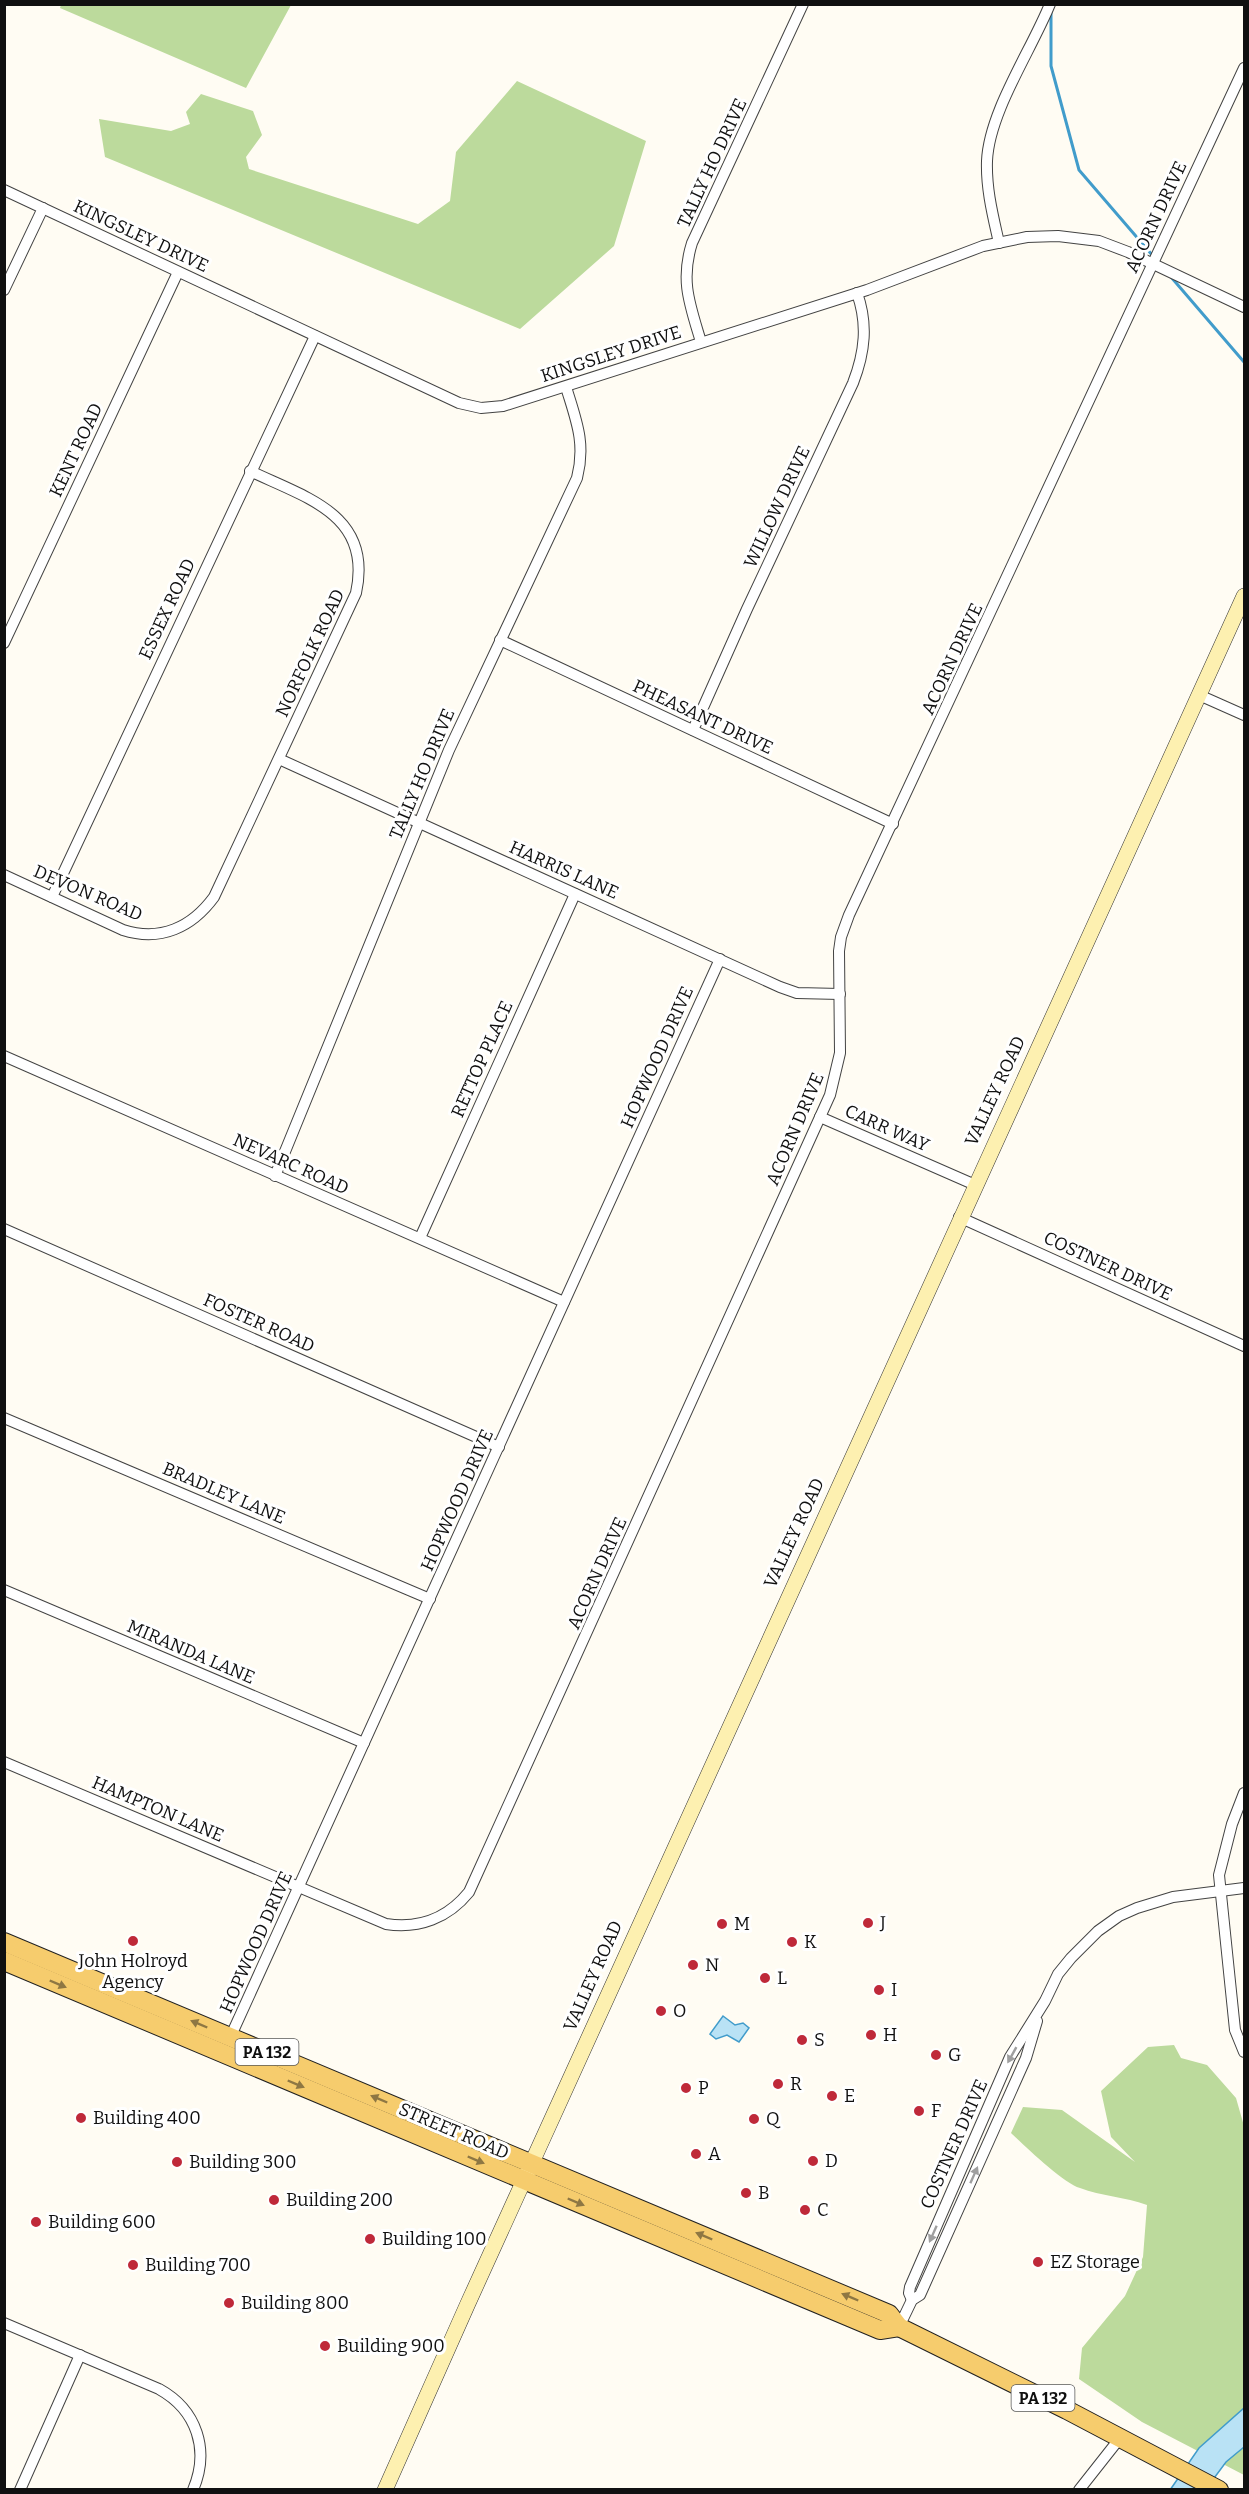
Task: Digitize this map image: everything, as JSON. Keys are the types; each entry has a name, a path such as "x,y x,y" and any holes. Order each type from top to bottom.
{"main road":[{"name":"STREET ROAD","path":"4,1942 522,2180 880,2330 899,2327"},
{"name":"STREET ROAD","path":"4,1961 530,2163 889,2314 899,2327 1219,2490"}],"street":[{"name":"TALLY HO DRIVE","path":"701,342 687,290 687,259 692,243 804,4"},
{"path":"999,243 988,183 989,148 997,119 1050,4"},
{"name":"ACORN DRIVE","path":"299,1887 375,1921 397,1925 424,1923 440,1917 462,1901 469,1892 820,1117 838,1070 841,937 1245,68"},
{"name":"KINGSLEY DRIVE","path":"4,190 470,406 503,406 856,293 966,252 999,243 1040,236 1086,238 1115,246 1245,307"},
{"path":"4,290 43,208"},
{"name":"KENT ROAD","path":"4,643 178,272"},
{"name":"WILLOW DRIVE","path":"693,730 747,609 854,383 862,357 865,336 865,324 856,293"},
{"name":"ESSEX ROAD","path":"52,897 315,336"},
{"name":"TALLY HO DRIVE","path":"275,1176 448,750 578,478 582,461 581,438 566,387"},
{"name":"NORFOLK ROAD","path":"247,827 356,593 360,563 355,543 338,517 325,507 250,471"},
{"name":"VALLEY ROAD","path":"385,2490 522,2180 958,1217 1245,596"},
{"name":"PHEASANT DRIVE","path":"500,640 893,824"},
{"path":"1199,695 1245,715"},
{"name":"HARRIS LANE","path":"279,759 797,993 840,994"},
{"name":"DEVON ROAD","path":"4,875 131,932 156,935 184,926 205,910 214,897 247,827"},
{"name":"RETTOP PLACE","path":"420,1238 575,894"},
{"name":"HOPWOOD DRIVE","path":"227,2045 720,959"},
{"name":"NEVARC ROAD","path":"4,1056 564,1302"},
{"name":"CARR WAY","path":"820,1117 973,1184"},
{"name":"COSTNER DRIVE","path":"958,1217 1245,1346"},
{"name":"FOSTER ROAD","path":"4,1229 499,1447"},
{"name":"BRADLEY LANE","path":"4,1418 430,1599"},
{"name":"MIRANDA LANE","path":"4,1590 364,1743"},
{"name":"HAMPTON LANE","path":"4,1762 299,1887"},
{"path":"1245,1793 1232,1824 1222,1860 1220,1891 1235,2030 1245,2052"},
{"name":"COSTNER DRIVE","path":"899,2327 912,2300 909,2293 910,2287 1010,2057 1042,2006 1058,1974 1084,1942 1119,1916 1155,1901 1245,1888"},
{"path":"4,2323 168,2394 186,2410 196,2430 201,2452 201,2466 193,2490"},
{"path":"20,2490 80,2355"},
{"path":"1079,2490 1120,2438"}],"green space":[{"path":"61,4 291,5 246,88 60,8"},
{"path":"517,81 646,141 614,246 520,329 105,157 99,119 171,131 190,124 186,112 201,94 253,111 262,135 246,157 249,169 418,224 450,201 456,152"},
{"path":"1174,2045 1181,2058 1207,2065 1236,2098 1244,2126 1244,2475 1142,2422 1079,2379 1082,2348 1125,2296 1143,2257 1147,2205 1088,2191 1073,2185 1044,2164 1011,2133 1023,2107 1062,2110 1135,2162 1111,2137 1101,2091 1148,2047"}],"water":[{"path":"723,2016 735,2025 743,2023 749,2028 739,2042 727,2035 716,2039 710,2034"},
{"path":"1244,2408 1244,2447 1226,2462 1206,2489 1170,2490 1199,2448"}],"waterway":[{"path":"1051,12 1051,66 1079,170 1153,256"},
{"path":"1171,277 1244,362"}],"place":[{"name":"J","path":"868,1923"},
{"name":"M","path":"722,1924"},
{"name":"John Holroyd Agency","path":"133,1941"},
{"name":"K","path":"792,1942"},
{"name":"N","path":"693,1965"},
{"name":"L","path":"765,1978"},
{"name":"I","path":"879,1990"},
{"name":"O","path":"661,2011"},
{"name":"H","path":"871,2035"},
{"name":"S","path":"802,2040"},
{"name":"G","path":"936,2055"},
{"name":"R","path":"778,2084"},
{"name":"P","path":"686,2088"},
{"name":"E","path":"832,2096"},
{"name":"F","path":"919,2111"},
{"name":"Building 400","path":"81,2118"},
{"name":"Q","path":"754,2119"},
{"name":"A","path":"696,2154"},
{"name":"D","path":"813,2161"},
{"name":"Building 300","path":"177,2162"},
{"name":"B","path":"746,2193"},
{"name":"Building 200","path":"274,2200"},
{"name":"C","path":"805,2210"},
{"name":"Building 600","path":"36,2222"},
{"name":"Building 100","path":"370,2239"},
{"name":"EZ Storage","path":"1038,2262"},
{"name":"Building 700","path":"133,2265"},
{"name":"Building 800","path":"229,2303"},
{"name":"Building 900","path":"325,2346"}]}
